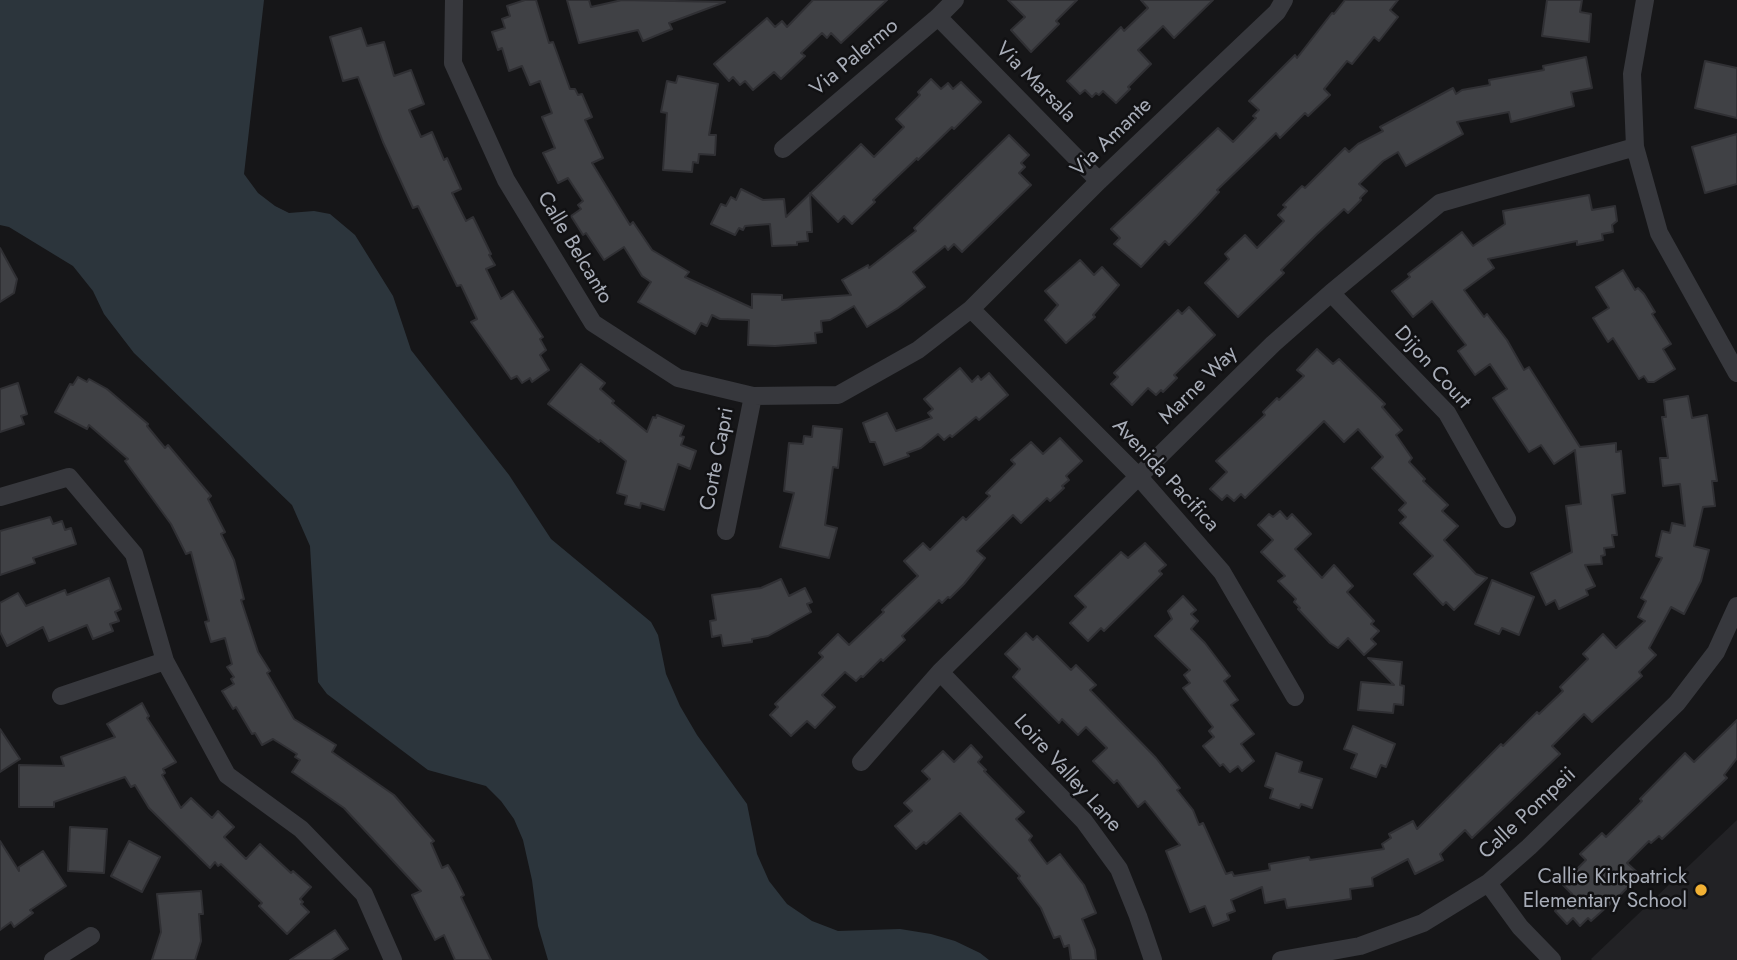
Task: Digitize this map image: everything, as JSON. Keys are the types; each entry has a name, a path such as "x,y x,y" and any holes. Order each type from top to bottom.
{"street":[{"name":"Calle Belcanto","path":"454,0 453,63 506,180 593,323 678,378 753,396 838,395 918,350 971,309"},
{"name":"Via Palermo","path":"783,149 938,18 955,0"},
{"name":"Via Amante","path":"971,309 1277,12 1284,0"},
{"path":"1646,0 1632,74 1635,147 1659,233 1737,373"},
{"name":"Via Marsala","path":"938,18 1100,181"},
{"name":"Marne Way","path":"861,762 940,673 1273,344 1440,203 1635,147"},
{"name":"Dijon Court","path":"1331,293 1447,413 1507,519"},
{"name":"Avenida Pacifica","path":"971,309 1139,477 1222,572 1295,697"},
{"name":"Corte Capri","path":"726,531 753,396"},
{"path":"0,497 69,477 134,554 165,661 227,775 301,829 365,894 393,960"},
{"name":"Calle Pompeii","path":"1281,960 1360,946 1423,923 1488,883 1529,847 1677,703 1716,652 1737,606"},
{"path":"61,696 165,661"},
{"name":"Loire Valley Lane","path":"940,673 1084,821 1119,869 1153,960"},
{"path":"1488,883 1520,927 1552,960"},
{"path":"53,960 91,936"}],"shaded area":[{"path":"0,0 264,0 244,174 258,193 275,206 289,213 314,211 330,214 355,235 393,296 411,350 509,475 551,539 651,622 658,635 666,674 680,706 697,735 747,804 757,854 769,881 787,904 812,921 838,931 900,929 931,934 955,941 989,960 548,960 538,926 523,840 514,819 501,801 486,786 428,770 327,694 318,682 310,546 292,505 134,353 104,314 93,291 73,266 9,227 0,225"},
{"name":"Callie Kirkpatrick Elementary School","path":"1737,820 1737,960 1591,959"}],"building":[{"path":"525,0 536,0 549,43 553,42 570,89 575,89 578,95 582,94 592,117 585,120 603,158 592,163 630,225 633,222 652,250 689,272 685,277 752,308 752,294 782,295 782,300 851,295 842,280 868,265 869,268 916,231 914,228 1009,135 1029,155 1021,163 1025,167 1019,173 1031,185 962,252 954,244 948,250 945,246 913,272 925,287 867,327 854,306 830,320 821,321 822,332 815,333 816,343 748,345 749,320 720,319 712,315 707,326 701,323 695,334 638,302 651,282 642,276 624,247 604,260 571,216 581,209 578,205 583,201 568,178 558,183 543,153 555,148 542,117 552,113 540,81 530,85 522,66 509,71 502,48 498,50 492,32 505,28 502,19 510,16 507,6"},
{"path":"567,0 589,0 591,7 622,0 725,2 669,23 672,29 643,41 638,30 579,43"},
{"path":"813,0 887,0 841,43 831,33 827,38 822,33 801,53 805,56 781,79 774,72 753,90 745,81 740,85 733,77 729,81 714,64 767,18 775,27 782,21 787,27"},
{"path":"1008,0 1077,0 1056,21 1059,24 1031,52 1011,30 1025,17"},
{"path":"1141,0 1213,0 1174,38 1163,26 1138,50 1151,64 1116,103 1103,91 1092,97 1085,90 1080,94 1067,81 1121,27 1124,31 1148,8"},
{"path":"1345,0 1398,0 1390,10 1398,17 1379,41 1374,37 1352,64 1347,61 1324,89 1330,95 1308,116 1305,113 1280,138 1276,133 1217,190 1219,192 1169,245 1165,241 1141,267 1114,244 1120,238 1111,229 1218,128 1233,142 1256,118 1253,116 1259,110 1249,101 1295,55 1297,58"},
{"path":"1547,0 1582,0 1580,12 1591,14 1589,42 1542,36"},
{"path":"361,28 367,46 384,42 394,76 411,70 424,104 409,110 421,137 432,132 444,160 447,158 461,189 452,193 466,221 473,217 495,265 486,269 501,299 513,291 543,337 540,339 546,350 540,355 549,370 532,382 530,378 522,383 517,376 511,379 471,322 477,319 461,285 457,286 418,206 413,208 383,142 358,77 343,81 330,37"},
{"path":"1586,57 1592,88 1571,92 1574,106 1511,122 1509,112 1457,122 1463,134 1406,166 1398,152 1383,161 1359,184 1367,191 1361,200 1348,213 1344,209 1317,234 1281,270 1284,273 1238,317 1205,283 1229,259 1225,254 1245,235 1257,248 1284,221 1278,215 1286,207 1283,205 1302,186 1305,188 1345,148 1349,152 1383,131 1380,127 1453,88 1456,94 1462,90 1490,85 1489,80 1544,70 1543,66"},
{"path":"1705,61 1737,68 1737,118 1695,108"},
{"path":"678,76 718,84 709,135 716,135 715,155 699,154 698,163 693,162 692,172 663,170 667,113 661,112 667,81 676,83"},
{"path":"931,79 941,89 948,83 953,89 961,82 981,102 954,129 952,127 918,160 917,158 852,224 844,216 838,222 810,193 861,144 874,157 904,127 896,119 920,95 918,92"},
{"path":"1737,134 1737,184 1705,193 1692,147"},
{"path":"741,189 763,200 784,199 786,217 810,194 812,232 807,232 808,241 797,242 797,245 772,246 770,224 745,226 743,230 739,228 735,235 711,224 721,204 726,206 731,197 736,200"},
{"path":"1589,195 1592,210 1615,206 1617,221 1612,225 1613,232 1602,234 1603,240 1577,245 1577,241 1488,259 1494,268 1464,290 1484,317 1487,314 1507,340 1524,370 1529,367 1580,447 1616,443 1616,452 1621,451 1625,493 1612,495 1617,535 1612,535 1614,547 1604,548 1602,564 1585,565 1595,586 1586,590 1588,595 1559,609 1555,600 1546,605 1531,573 1572,552 1566,506 1581,504 1575,450 1554,464 1541,445 1529,452 1493,398 1507,389 1490,364 1475,375 1458,351 1466,345 1432,301 1413,317 1392,291 1410,277 1408,274 1462,232 1473,246 1505,224 1503,211"},
{"path":"0,248 17,279 14,293 0,302"},
{"path":"1080,260 1094,275 1102,267 1119,285 1093,315 1095,317 1066,343 1045,320 1058,305 1045,291"},
{"path":"1623,270 1635,290 1638,288 1644,294 1655,312 1652,314 1671,344 1663,349 1675,369 1654,382 1648,382 1644,376 1639,379 1613,338 1608,342 1593,318 1609,308 1596,287"},
{"path":"1189,307 1215,335 1174,375 1177,378 1163,392 1161,390 1156,395 1148,388 1132,405 1111,384 1118,377 1114,373 1178,310 1182,314"},
{"path":"1317,349 1333,364 1339,359 1385,404 1382,407 1402,430 1396,435 1412,458 1409,462 1425,479 1423,481 1448,505 1442,511 1458,526 1444,540 1476,574 1487,578 1454,610 1446,602 1443,605 1414,574 1433,556 1400,523 1406,517 1399,510 1406,503 1372,468 1383,457 1358,429 1344,442 1324,421 1245,498 1241,494 1234,501 1227,495 1222,500 1210,489 1227,472 1216,461 1265,415 1263,412 1277,398 1279,400 1304,376 1297,370"},
{"path":"581,364 605,383 600,389 614,401 612,403 647,432 653,417 656,418 657,415 684,426 680,436 684,437 681,445 696,451 690,469 678,464 664,510 641,503 640,508 625,504 627,496 617,493 626,461 548,404"},
{"path":"960,368 972,382 978,376 981,380 989,373 1008,395 979,420 976,417 952,437 950,435 944,440 938,434 921,448 907,453 909,456 884,465 875,442 870,442 863,423 887,413 896,431 932,418 928,413 933,409 924,399"},
{"path":"78,377 87,382 89,379 107,389 148,424 165,448 168,445 211,496 208,499 225,532 221,534 234,560 244,599 241,600 258,652 294,719 336,745 332,752 394,795 434,841 431,843 442,868 448,865 454,875 464,895 461,897 491,960 455,960 444,935 435,940 412,895 421,891 344,808 292,772 300,760 295,757 297,754 273,739 262,745 236,707 233,709 222,691 234,684 231,679 234,677 227,667 232,664 225,638 211,642 205,622 209,621 191,552 186,554 171,524 125,461 128,459 89,425 87,429 55,412 70,384 73,385"},
{"path":"18,383 27,414 21,416 24,424 0,432 0,389"},
{"path":"1688,396 1692,418 1707,415 1717,481 1712,481 1715,506 1703,507 1694,546 1709,550 1701,581 1684,614 1671,607 1649,648 1656,655 1639,672 1642,676 1592,722 1584,714 1552,746 1560,754 1472,838 1465,830 1440,854 1443,860 1415,874 1408,859 1372,878 1373,886 1350,889 1351,899 1287,908 1285,899 1265,903 1262,887 1231,900 1235,911 1227,914 1229,920 1213,926 1205,906 1190,912 1166,851 1180,845 1145,801 1138,807 1117,780 1114,783 1093,761 1107,748 1086,727 1078,735 1062,719 1059,723 1013,677 1020,669 1005,654 1026,633 1033,640 1037,636 1071,670 1076,665 1096,685 1090,690 1156,758 1180,788 1177,790 1193,810 1199,825 1203,823 1226,874 1232,872 1234,876 1270,870 1269,864 1309,857 1310,860 1384,849 1382,844 1391,838 1389,834 1413,821 1417,829 1501,744 1503,746 1563,691 1560,687 1588,659 1583,654 1603,634 1616,648 1645,621 1638,617 1646,601 1641,598 1662,558 1656,556 1662,531 1670,533 1672,523 1685,526 1680,484 1663,486 1660,458 1668,458 1662,417 1666,417 1664,400"},
{"path":"813,426 842,429 838,468 833,467 825,525 837,528 829,558 780,547 794,493 784,491 789,443 803,444 804,436 812,437"},
{"path":"1060,438 1082,461 1066,476 1069,480 1062,486 1064,488 1050,501 1047,498 1021,523 1013,515 977,551 985,558 950,598 942,603 939,600 902,636 905,640 863,677 856,681 845,672 822,695 835,707 815,728 807,721 791,736 770,715 778,707 775,704 823,657 819,653 838,634 849,645 884,612 882,610 918,576 904,561 923,543 930,550 963,517 966,520 990,496 986,493 1015,464 1011,460 1031,442 1043,454"},
{"path":"1280,511 1287,519 1292,514 1311,534 1295,549 1322,578 1334,565 1353,586 1347,592 1374,621 1371,624 1379,631 1371,639 1376,644 1364,655 1348,638 1338,648 1330,643 1298,609 1300,608 1294,602 1296,599 1278,581 1285,576 1261,552 1273,540 1258,525 1269,514 1273,517"},
{"path":"50,517 53,524 62,521 65,530 71,528 76,544 33,558 35,563 0,575 0,531"},
{"path":"1145,543 1166,565 1159,571 1162,574 1104,631 1101,628 1088,641 1070,623 1086,607 1075,596 1121,552 1128,558"},
{"path":"109,578 121,609 115,612 119,621 110,624 113,631 93,639 87,625 49,641 43,627 7,646 0,632 0,603 18,593 26,606 65,590 67,595"},
{"path":"781,579 789,596 805,588 812,602 807,604 811,612 768,636 752,639 752,642 723,646 721,635 712,637 710,621 716,620 712,595 761,588"},
{"path":"1492,580 1534,597 1519,635 1502,628 1499,634 1475,624"},
{"path":"1183,596 1196,610 1191,614 1198,621 1191,629 1230,676 1224,681 1238,700 1231,705 1254,734 1241,744 1254,761 1242,771 1238,766 1230,772 1223,764 1220,766 1203,746 1214,737 1209,731 1213,727 1183,688 1190,683 1184,675 1190,670 1155,636 1172,619 1168,611"},
{"path":"1368,658 1402,662 1400,685 1404,686 1403,705 1394,704 1393,713 1358,710 1361,682 1394,685"},
{"path":"142,703 149,716 147,718 176,762 163,769 165,773 162,775 181,808 191,798 212,818 218,811 234,827 224,837 246,859 260,844 291,873 293,871 311,887 300,899 309,912 287,934 259,906 262,903 221,864 218,866 215,862 210,868 149,808 135,785 131,787 125,777 54,802 54,807 19,807 19,765 64,766 61,757 115,737 107,724"},
{"path":"1737,720 1737,758 1724,775 1727,778 1662,839 1659,836 1651,843 1649,841 1627,863 1640,875 1620,895 1591,921 1588,918 1580,926 1573,918 1567,924 1555,911 1572,894 1562,884 1586,860 1580,854 1602,833 1606,837 1685,753 1694,762"},
{"path":"1353,726 1395,744 1386,767 1381,765 1376,777 1351,768 1357,754 1344,749"},
{"path":"0,729 20,759 0,772"},
{"path":"971,745 982,757 978,762 986,770 984,771 1024,812 1016,819 1032,836 1029,840 1047,864 1060,854 1084,885 1096,913 1082,919 1095,950 1096,960 1071,960 1069,945 1064,947 1060,936 1054,938 1041,908 1018,878 1020,876 960,813 926,844 924,842 916,849 895,826 912,811 904,803 930,779 922,771 943,751 954,762"},
{"path":"1276,753 1302,762 1299,772 1322,779 1312,808 1301,804 1299,808 1270,798 1273,789 1265,786"},
{"path":"70,827 107,829 104,873 68,871"},
{"path":"0,841 19,871 19,867 43,851 66,886 30,910 33,913 14,927 11,922 0,930"},
{"path":"129,841 160,857 142,892 111,876"},
{"path":"201,891 201,941 195,960 152,960 161,932 157,894"},
{"path":"335,930 348,949 331,960 290,960"}],"place":[{"name":"Callie Kirkpatrick Elementary School","path":"1701,890"}]}
